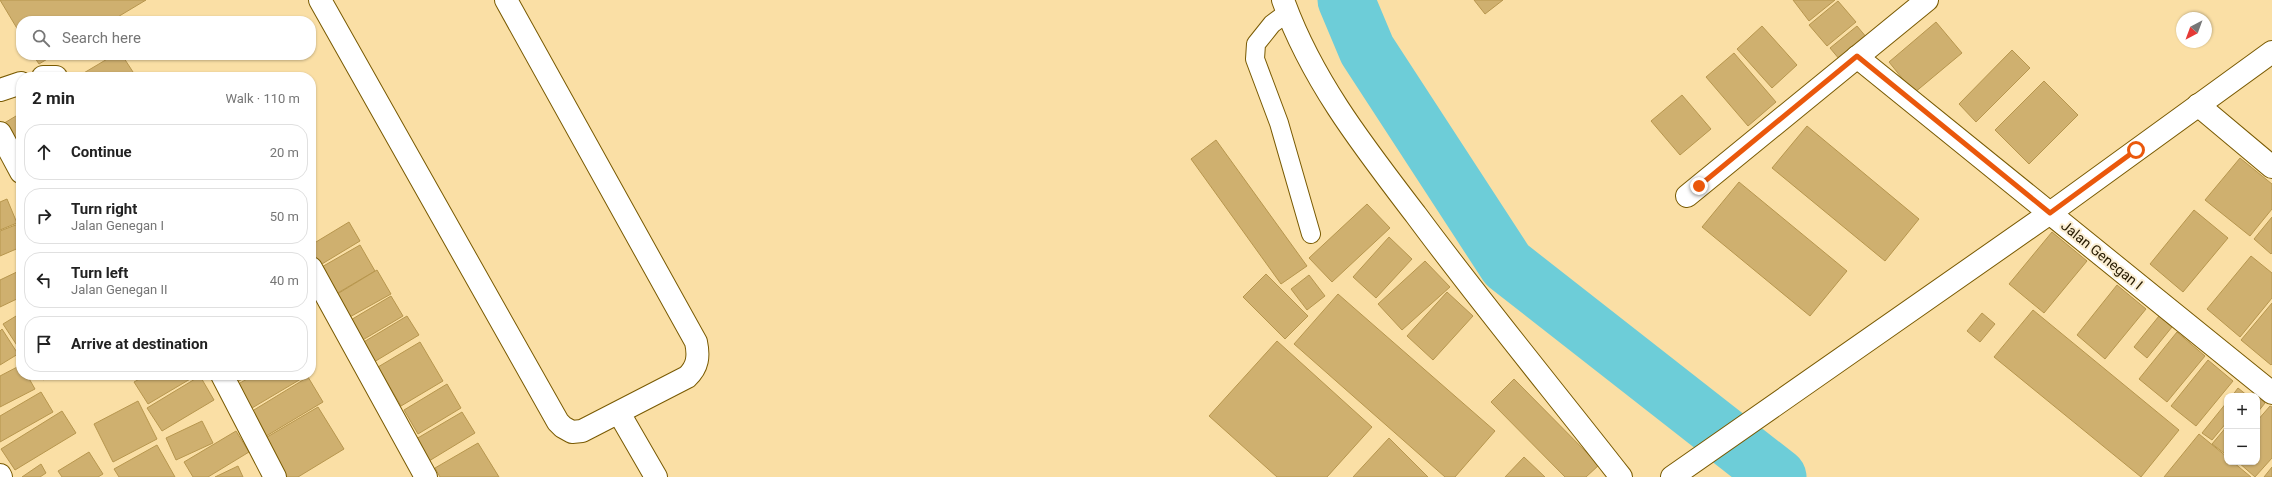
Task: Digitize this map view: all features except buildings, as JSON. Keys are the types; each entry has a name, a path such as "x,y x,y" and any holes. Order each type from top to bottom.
{"street":[{"path":"320,0 558,422 566,430 577,432 619,414 687,377 693,372 697,360 696,342 506,0"},
{"path":"1687,196 1926,0"},
{"path":"1285,6 1310,64 1359,140 1457,270 1621,477"},
{"path":"1672,477 1752,419 2050,213 2272,52"},
{"name":"Jalan Genegan I","path":"1857,56 2272,393"},
{"path":"0,90 16,84"},
{"path":"2198,105 2272,167"},
{"path":"0,133 16,163"},
{"path":"316,277 426,477"},
{"path":"225,380 275,477"},
{"path":"619,414 656,477"}],"lane":[{"path":"1285,6 1256,44 1255,59 1279,122 1311,234"}],"waterway":[{"path":"1346,0 1367,50 1507,265 1778,477"}],"route":[{"path":"1699,186 1857,56 2050,213 2136,150"}]}
